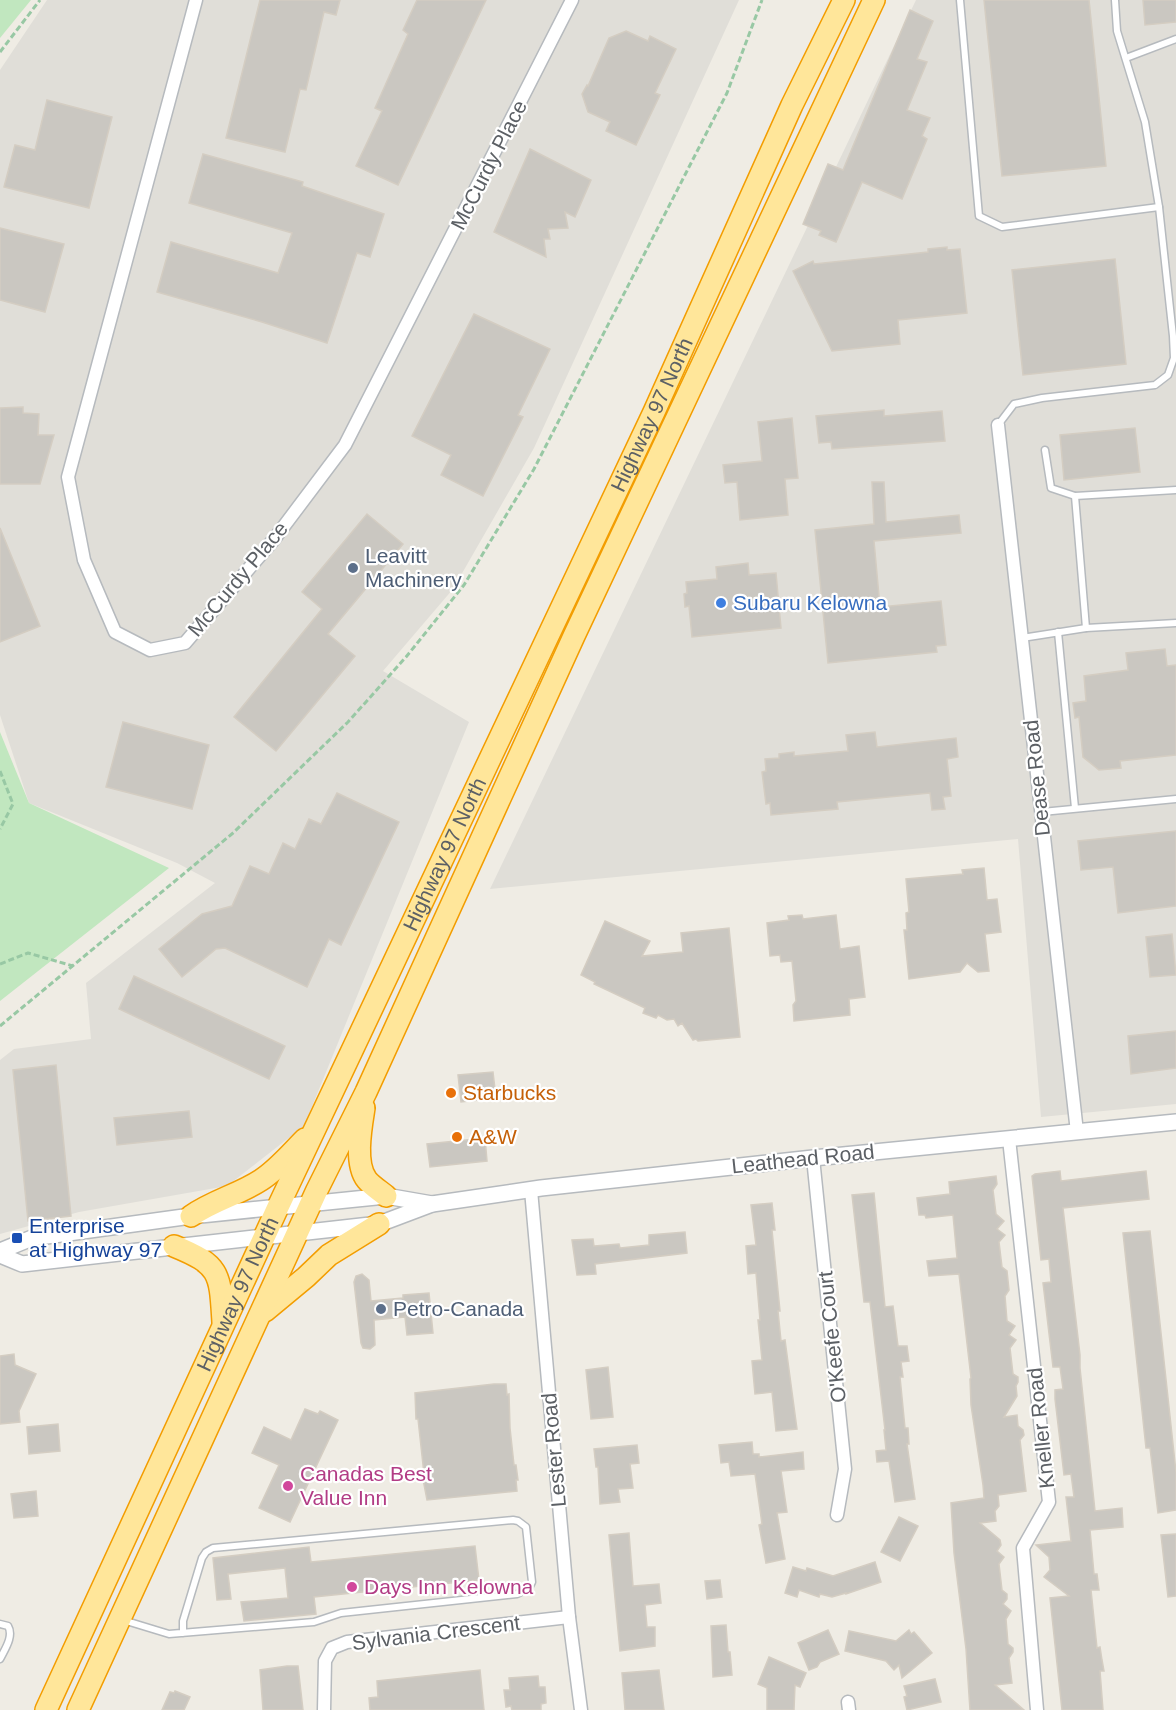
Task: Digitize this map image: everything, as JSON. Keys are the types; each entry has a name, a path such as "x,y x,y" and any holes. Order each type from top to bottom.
{"highway":[{"name":"Highway 97 North","path":"46,1710 278,1207 654,412 792,105 843,0"},
{"name":"Highway 97 North","path":"78,1710 298,1233 366,1092 574,636 874,0"},
{"path":"366,1092 360,1150 361,1164 366,1179 386,1196"},
{"path":"191,1216 207,1205 263,1179 316,1128"},
{"path":"260,1315 306,1277 328,1255 379,1224"},
{"path":"174,1246 199,1256 212,1266 221,1290 224,1326"}],"street":[{"name":"McCurdy Place","path":"196,0 68,477 84,560 115,632 150,650 185,643 275,538 345,445 572,0"},
{"name":"Dease Road","path":"998,425 1077,1132"},
{"name":"Leathead Road","path":"0,1253 22,1264 379,1224 432,1204 531,1190 813,1158 1176,1122"},
{"name":"Kneller Road","path":"1009,1138 1049,1502 1023,1548 1036,1710"},
{"name":"O'Keefe Court","path":"813,1158 845,1469 837,1515"},
{"name":"Lester Road","path":"531,1190 569,1617 581,1710"},
{"name":"Leathead Road","path":"0,1253 32,1238 191,1216 386,1196 432,1204"},
{"name":"Sylvania Crescent","path":"324,1710 325,1661 332,1648 347,1642 569,1617"}],"lane":[{"path":"960,0 979,216 1002,227 1159,207"},
{"path":"998,425 1014,404 1042,398 1155,385 1168,375 1174,358 1159,207 1145,122 1117,31 1115,0"},
{"path":"1126,58 1176,39"},
{"path":"1045,450 1051,488 1074,496 1176,490"},
{"path":"1074,496 1086,628"},
{"path":"1022,638 1086,628 1176,623"},
{"path":"1058,632 1076,808"},
{"path":"1041,812 1176,799"},
{"path":"120,1619 164,1634 183,1633 314,1622 341,1613 517,1594 529,1588 532,1582 526,1527 518,1521 513,1521 213,1548 202,1558 183,1622 183,1633"},
{"path":"0,1624 8,1626 11,1631 0,1659"}],"path":[{"path":"0,52 40,0"},
{"path":"0,1026 233,833 340,730 406,657 464,585 534,469 727,93 762,0"},
{"path":"0,771 13,804 0,829"},
{"path":"0,964 28,953 73,966"}],"shaded area":[{"path":"47,0 739,0 534,448 453,589 383,671 469,722 304,1126 227,1186 79,1212 0,1234 0,1060 14,1049 91,1039 86,983 215,883 177,863 29,803 0,715 0,70"},
{"path":"916,0 1176,0 1176,1104 1041,1117 1018,839 490,889"}],"green space":[{"path":"0,0 31,0 0,38"},
{"path":"0,732 29,803 169,868 0,1001"}],"building":[{"path":"260,0 340,0 336,15 324,12 306,90 300,89 285,152 226,138"},
{"path":"417,0 486,0 398,185 356,166 382,111 375,108 408,34 403,30"},
{"path":"984,0 1089,0 1106,166 1002,176"},
{"path":"1143,0 1176,0 1176,22 1145,25"},
{"path":"910,10 933,21 917,59 927,62 907,110 930,118 922,136 927,139 902,199 862,182 836,242 819,235 821,231 803,224 828,164 843,170"},
{"path":"626,31 648,41 650,36 676,49 655,93 660,95 636,145 606,131 610,122 588,112 582,94 588,86 609,38"},
{"path":"47,100 112,117 89,208 4,187 15,145 35,150"},
{"path":"530,149 591,180 575,217 565,212 568,228 548,229 550,239 544,239 546,257 494,232"},
{"path":"203,154 303,182 302,186 384,214 370,257 357,253 327,343 157,292 171,242 278,273 292,233 189,203"},
{"path":"0,228 64,244 45,312 0,300"},
{"path":"947,247 947,250 960,249 967,313 898,320 900,344 832,351 793,271 813,261 814,264 928,252 928,249"},
{"path":"1115,259 1126,364 1023,375 1012,270"},
{"path":"474,314 550,349 518,415 523,417 483,496 441,475 451,455 412,436"},
{"path":"23,407 23,413 39,414 38,435 54,435 40,484 0,484 0,408"},
{"path":"884,410 884,416 942,411 945,441 832,449 831,442 819,443 816,416"},
{"path":"792,418 798,478 785,479 788,515 740,520 737,482 725,483 723,465 762,461 758,422"},
{"path":"1135,428 1140,472 1064,480 1060,435"},
{"path":"872,482 884,482 886,522 959,515 961,533 874,541 880,607 941,601 946,645 936,646 937,652 828,663 815,530 874,524"},
{"path":"367,514 403,544 328,634 355,656 276,751 234,717 322,609 302,592"},
{"path":"0,528 40,626 0,642"},
{"path":"748,563 749,575 776,573 781,628 692,637 689,606 685,607 686,582 717,579 716,567"},
{"path":"1165,649 1167,666 1176,665 1176,755 1120,761 1121,768 1099,770 1083,757 1079,717 1075,718 1073,703 1086,701 1084,676 1128,670 1126,653"},
{"path":"123,722 209,745 192,809 106,787"},
{"path":"875,732 877,747 956,738 958,757 947,759 951,796 943,797 945,809 932,810 930,793 837,802 838,809 771,815 770,803 766,804 762,772 766,771 765,759 779,758 779,754 794,752 794,756 848,751 846,735"},
{"path":"337,793 399,822 341,945 329,939 307,987 225,948 216,949 182,977 159,949 202,914 232,906 250,866 269,874 283,843 295,849 309,819 321,824"},
{"path":"1176,831 1176,906 1118,913 1113,867 1081,870 1078,841"},
{"path":"984,868 987,900 997,899 1001,932 985,934 989,971 978,972 967,963 960,972 909,979 904,930 907,930 906,913 909,912 906,879 963,874 962,870"},
{"path":"802,915 803,919 836,915 840,949 859,946 865,997 849,999 850,1015 794,1021 793,1005 796,1001 792,961 781,962 780,955 770,956 767,923 789,920 788,916"},
{"path":"605,921 650,941 642,956 683,952 681,933 729,928 740,1037 693,1040 682,1023 678,1026 674,1019 667,1020 658,1015 656,1018 643,1013 645,1008 594,984 595,982 581,975"},
{"path":"1172,934 1176,975 1150,977 1146,937"},
{"path":"134,976 285,1046 269,1079 119,1009"},
{"path":"1176,1031 1176,1068 1131,1074 1128,1036"},
{"path":"56,1065 71,1216 28,1221 13,1070"},
{"path":"493,1072 496,1098 461,1102 458,1075"},
{"path":"189,1111 192,1137 117,1145 114,1118"},
{"path":"485,1138 487,1161 430,1167 427,1144"},
{"path":"1060,1171 1061,1181 1146,1171 1149,1199 1063,1208 1095,1511 1122,1508 1123,1527 1090,1530 1094,1574 1097,1574 1099,1590 1091,1590 1097,1648 1100,1647 1104,1671 1100,1671 1103,1710 1062,1710 1050,1598 1069,1596 1044,1577 1050,1570 1049,1557 1036,1545 1071,1541 1066,1497 1074,1497 1071,1474 1064,1475 1055,1399 1055,1390 1063,1389 1060,1367 1053,1367 1043,1283 1051,1282 1049,1259 1041,1260 1032,1176"},
{"path":"996,1176 997,1184 993,1190 996,1214 1004,1221 997,1229 1005,1235 999,1242 1002,1267 1007,1271 1009,1290 1005,1296 1007,1321 1015,1326 1009,1335 1016,1340 1010,1348 1013,1374 1018,1377 1017,1396 1004,1417 1017,1415 1018,1426 1023,1430 1024,1435 1020,1440 1026,1491 998,1495 999,1506 995,1511 996,1521 980,1523 1000,1540 1001,1545 997,1551 1004,1557 999,1564 1002,1590 1007,1594 1007,1599 1003,1604 1011,1611 1006,1619 1008,1644 1013,1648 1009,1658 1012,1683 995,1685 1024,1710 970,1710 951,1503 984,1498 983,1485 971,1405 971,1378 959,1274 929,1276 927,1261 957,1258 953,1215 926,1218 925,1215 919,1215 917,1198 950,1194 949,1182"},
{"path":"874,1193 885,1307 893,1306 898,1346 907,1346 909,1361 901,1362 903,1377 900,1377 915,1499 895,1502 889,1461 877,1462 876,1451 886,1450 885,1430 870,1302 864,1302 852,1195"},
{"path":"772,1203 781,1341 785,1340 797,1429 776,1431 772,1392 755,1394 752,1361 762,1360 758,1320 760,1320 756,1273 748,1274 746,1246 756,1245 751,1205"},
{"path":"1150,1231 1176,1472 1176,1510 1158,1513 1150,1448 1146,1448 1123,1233"},
{"path":"685,1232 687,1253 595,1264 596,1274 577,1275 572,1240 593,1239 594,1246 619,1244 620,1248 649,1245 649,1235"},
{"name":"Petro-Canada","path":"362,1274 369,1280 371,1301 429,1293 433,1333 407,1335 405,1317 374,1320 375,1345 370,1349 363,1348 354,1282 356,1276"},
{"path":"14,1354 15,1365 36,1374 19,1411 20,1422 0,1424 0,1356"},
{"path":"608,1367 613,1417 591,1419 586,1370"},
{"path":"506,1384 507,1395 509,1394 510,1428 518,1480 516,1480 517,1491 427,1500 422,1474 424,1474 418,1419 416,1419 415,1393"},
{"name":"Canadas Best Value Inn","path":"305,1409 318,1414 320,1411 338,1420 290,1522 259,1508 279,1465 252,1453 264,1427 291,1440"},
{"path":"58,1424 60,1451 29,1454 27,1427"},
{"path":"752,1442 753,1454 759,1454 759,1457 803,1452 804,1469 781,1471 787,1512 777,1513 785,1559 766,1563 759,1525 762,1524 755,1474 731,1476 729,1462 721,1463 719,1445"},
{"path":"637,1445 639,1463 630,1464 633,1488 618,1489 620,1502 600,1504 598,1467 596,1467 594,1449"},
{"path":"36,1491 38,1516 14,1518 11,1494"},
{"path":"899,1517 918,1526 900,1561 881,1552"},
{"path":"629,1533 633,1586 659,1584 661,1603 645,1605 647,1627 655,1627 655,1646 620,1651 609,1535"},
{"path":"1176,1534 1176,1596 1168,1597 1161,1535"},
{"name":"Days Inn Kelowna","path":"475,1546 479,1580 314,1597 316,1614 244,1621 241,1602 288,1598 285,1568 228,1574 231,1599 217,1600 213,1558 309,1547 311,1562"},
{"path":"875,1562 881,1582 832,1597 820,1594 819,1597 799,1590 797,1597 785,1593 793,1567 806,1571 807,1568 833,1576"},
{"path":"720,1580 722,1597 707,1599 705,1581"},
{"path":"726,1625 732,1675 713,1677 711,1626"},
{"path":"828,1630 839,1654 820,1662 817,1667 809,1670 798,1643"},
{"path":"909,1630 911,1634 914,1632 932,1653 902,1678 899,1665 894,1670 886,1661 845,1651 849,1631 896,1641"},
{"path":"769,1657 806,1673 800,1687 795,1685 794,1710 767,1710 767,1688 758,1684"},
{"path":"298,1666 303,1710 263,1710 260,1670"},
{"path":"480,1670 484,1710 370,1710 369,1698 378,1697 377,1681"},
{"path":"659,1670 664,1710 625,1710 622,1673"},
{"path":"538,1676 539,1687 545,1687 546,1703 541,1704 541,1710 512,1710 511,1706 506,1707 504,1690 510,1690 509,1678"},
{"path":"935,1679 941,1702 907,1710 904,1686"},
{"path":"175,1691 190,1697 184,1710 162,1710 170,1692"}],"place":[{"name":"Leavitt Machinery","path":"353,568"},
{"name":"Subaru Kelowna","path":"721,603"},
{"name":"Starbucks","path":"451,1093"},
{"name":"A&W","path":"457,1137"},
{"name":"Enterprise at Highway 97","path":"17,1238"},
{"name":"Petro-Canada","path":"381,1309"},
{"name":"Canadas Best Value Inn","path":"288,1486"},
{"name":"Days Inn Kelowna","path":"352,1587"}]}
